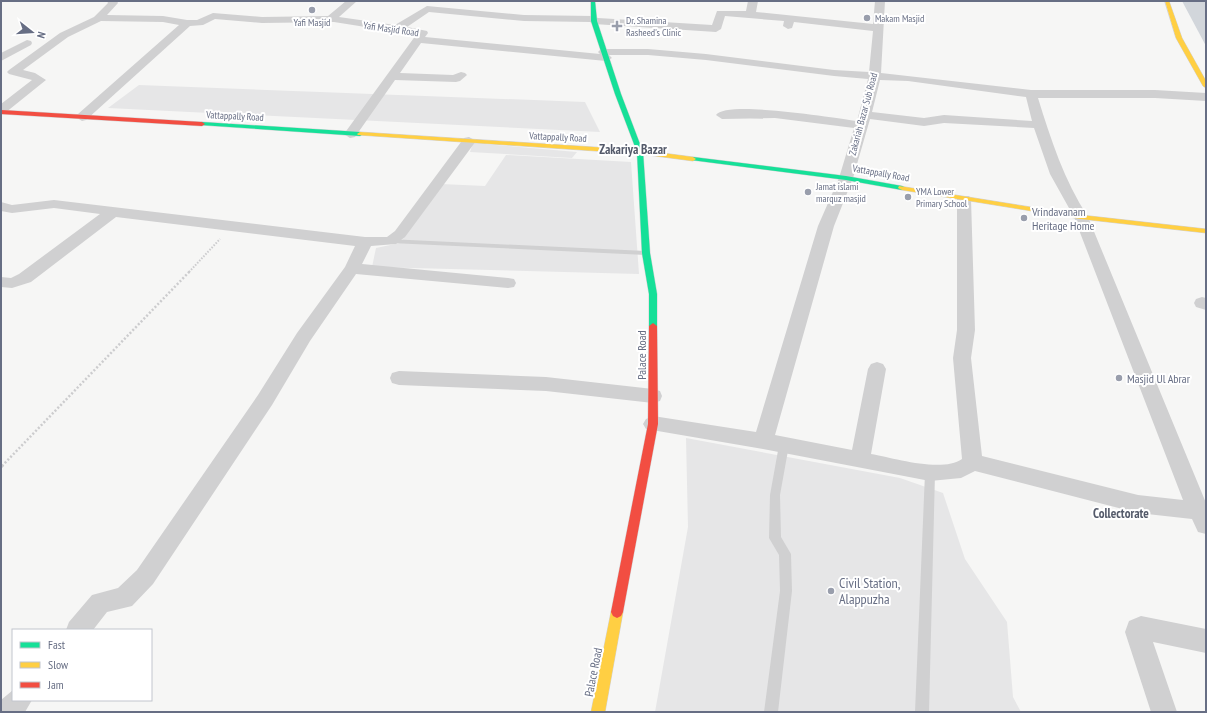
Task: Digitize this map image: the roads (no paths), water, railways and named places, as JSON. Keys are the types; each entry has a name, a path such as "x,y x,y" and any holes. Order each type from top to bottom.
{"main road":[{"name":"Palace Road","path":"594,1 594,20 640,152 646,253 653,294 653,424 598,712"},
{"path":"1167,1 1179,38 1206,86"},
{"name":"Vattappally Road","path":"1,111 469,141 540,147 640,152 846,178 964,199 1081,217 1206,231"}],"street":[{"path":"99,18 98,17 114,1"},
{"path":"334,19 333,16 352,1"},
{"path":"750,14 753,1"},
{"name":"Zakariah Bazar Sub Road","path":"763,441 826,226 846,178 875,75 880,1"},
{"path":"397,29 427,10 524,18 594,20 716,29 721,13 750,14 790,23 877,28"},
{"name":"Yafi Masjid Road","path":"187,23 199,23 213,16 262,20 334,19 423,33 350,134"},
{"path":"1,111 40,80 31,75 13,72 64,35 99,18 163,19 187,23"},
{"path":"82,117 187,23"},
{"path":"419,40 605,55 648,52 706,57 834,73 875,75 992,88 1031,94 1155,94 1206,97"},
{"path":"1,58 27,43"},
{"path":"392,76 456,79 461,75"},
{"path":"1031,94 1039,125 1065,192 1081,217 1204,516"},
{"path":"722,114 747,113 924,122 944,119 1039,125"},
{"path":"1,206 12,208 54,204 231,227 365,242 391,240 400,234 469,141"},
{"path":"964,199 966,330 962,358 972,462"},
{"path":"1,282 12,283 25,278 113,212"},
{"path":"79,629 100,603 124,598 145,577 265,400 303,337 352,268 365,242"},
{"path":"352,268 432,277 508,282"},
{"path":"860,460 877,369"},
{"path":"399,378 546,384 653,396"},
{"path":"653,424 763,441 930,473 961,470 972,462"},
{"path":"972,462 1138,504 1204,516"},
{"path":"1164,712 1137,632 1138,629 1142,628 1206,641"},
{"path":"7,712 18,701"}],"lane":[{"path":"391,240 646,253"},
{"path":"771,712 786,591 785,554 775,538 775,495 784,445"},
{"path":"922,712 930,473"}],"place":[{"name":"Yafi Masjid","path":"312,10"},
{"name":"Makam Masjid","path":"867,18"},
{"name":"Dr. Shamina Rasheed's Clinic","path":"617,26"},
{"name":"Jamat islami marquz masjid","path":"808,192"},
{"name":"YMA Lower Primary School","path":"908,197"},
{"name":"Vrindavanam Heritage Home","path":"1024,218"},
{"name":"Masjid Ul Abrar","path":"1119,378"},
{"name":"Civil Station, Alappuzha","path":"831,591"}],"district":[{"name":"Zakariya Bazar","path":"633,149"},
{"name":"Collectorate","path":"1121,513"}]}
